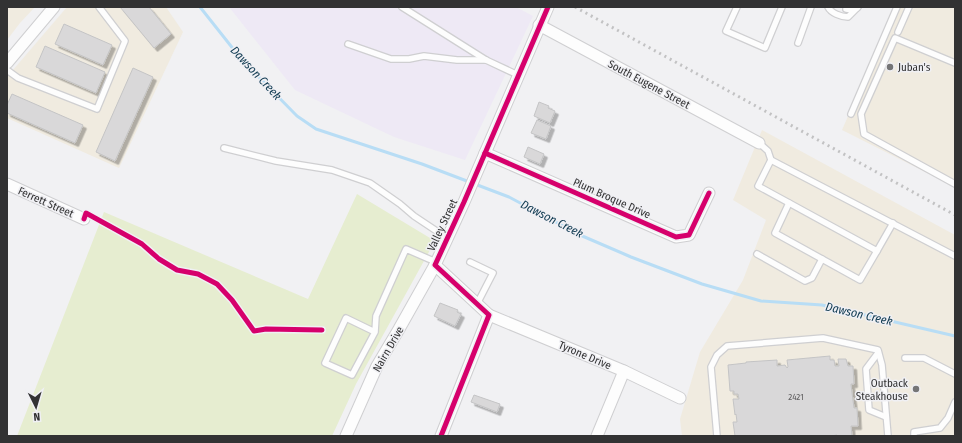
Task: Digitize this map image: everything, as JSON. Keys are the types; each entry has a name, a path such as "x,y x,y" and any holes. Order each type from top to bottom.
{"street":[{"path":"7,63 54,7"},
{"name":"Valley Street","path":"489,315 435,263 464,202 548,7"},
{"name":"South Eugene Street","path":"540,25 758,143"},
{"name":"Plum Broque Drive","path":"485,154 676,237 689,235 709,193"},
{"name":"Ferrett Street","path":"7,184 84,219"},
{"name":"Nairn Drive","path":"346,436 376,366 399,329 435,263"},
{"path":"441,436 489,315"},
{"name":"Tyrone Drive","path":"489,315 624,371 680,398"},
{"path":"597,436 624,371"}],"lane":[{"path":"7,70 18,78 97,109 125,41 99,7"},
{"path":"402,7 486,60 518,75"},
{"path":"737,7 726,31 764,48 782,7"},
{"path":"798,43 811,7"},
{"path":"828,7 830,11 843,17 848,17 858,7"},
{"path":"846,9 853,10 858,7"},
{"path":"851,114 898,7"},
{"path":"898,32 908,7"},
{"path":"955,63 895,38 861,114 864,134 955,184"},
{"path":"348,44 391,59 409,60 424,56 457,60 486,60"},
{"path":"758,143 768,151 771,160 955,256"},
{"path":"224,148 276,160 332,170 370,183 414,216 447,238"},
{"path":"771,160 758,186 877,251"},
{"path":"789,203 775,233 860,280 893,223"},
{"path":"375,332 346,318 325,363 352,375 375,332 376,316 406,249 435,263"},
{"path":"757,254 805,281 812,278 822,259"},
{"path":"470,262 493,273 477,304"},
{"path":"717,436 711,367 717,355 728,346 823,338 878,350 882,365 888,436"},
{"path":"878,353 866,369 869,410 886,417"},
{"path":"905,358 924,358 955,374"},
{"path":"914,436 914,432 940,428 948,418 955,402"}],"shaded area":[{"path":"7,7 35,7 7,40"},
{"path":"67,7 166,7 183,32 119,168 7,118 7,77"},
{"path":"229,7 516,7 533,16 465,160 394,137 295,90"},
{"path":"896,7 955,7 955,187 842,130"},
{"path":"762,130 955,235 955,436 682,436 680,419 700,352 743,280 766,220 733,200"}],"green space":[{"path":"357,194 435,241 356,384 332,436 17,436 104,212 308,299"}],"building":[{"path":"120,7 149,7 171,34 154,48"},
{"path":"64,24 112,45 103,65 55,44"},
{"path":"45,46 105,72 96,93 36,67"},
{"path":"133,68 153,77 115,161 96,152"},
{"path":"12,94 83,125 75,143 7,113 7,105"},
{"path":"539,102 549,106 548,108 555,111 550,123 534,116"},
{"path":"537,120 551,126 546,139 531,133"},
{"path":"528,147 544,154 540,164 524,157"},
{"path":"440,303 458,310 457,312 461,314 455,326 434,316"},
{"path":"830,356 830,360 834,360 835,366 839,366 838,359 846,359 848,366 853,366 854,384 851,385 854,408 857,408 858,426 851,426 852,436 735,436 733,422 737,422 733,399 739,399 738,394 734,394 734,391 730,391 728,365 777,360 777,366 785,365 787,368 787,360"},
{"path":"474,395 500,404 497,412 471,402"}],"waterway":[{"name":"Dawson Creek","path":"200,7 242,60 297,116 316,129 422,164 509,197 580,235 631,257 702,284 761,301 822,305 955,336"}],"railway":[{"path":"575,7 955,215"}],"cycle path":[{"path":"441,436 489,315 435,265 464,202 548,7"},
{"path":"485,153 676,237 689,235 709,193"},
{"path":"84,219 86,213 142,244 159,259 177,270 198,274 217,284 232,300 254,331 266,329 322,330"}],"place":[{"name":"Juban's","path":"890,67"},
{"name":"Outback Steakhouse","path":"916,389"}]}
